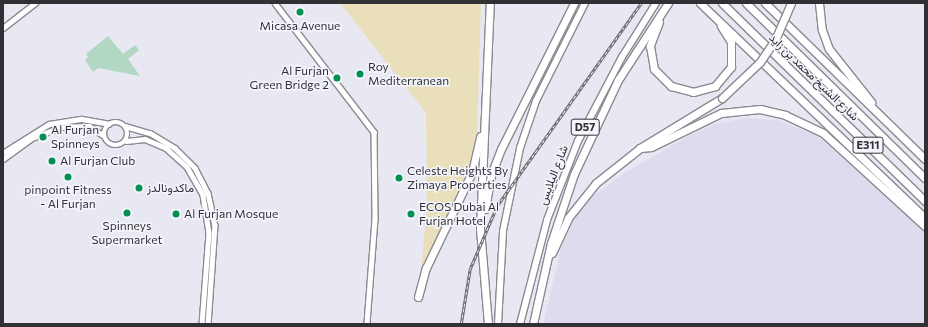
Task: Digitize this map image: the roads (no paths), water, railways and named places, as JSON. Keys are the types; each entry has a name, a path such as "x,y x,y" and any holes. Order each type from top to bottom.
{"highway":[{"path":"488,324 480,228 490,3"},
{"path":"483,252 486,202 496,162 574,3"},
{"path":"498,324 503,231 518,155 536,100 586,3"},
{"name":"شارع اليلايس","path":"520,324 547,220 578,141 622,57 656,3"},
{"path":"667,4 650,40 651,60 664,81 677,89 693,92 721,82 733,59 727,34 700,3"},
{"path":"700,3 925,218"},
{"name":"شارع الشيخ محمد بن زايد","path":"722,3 925,201"},
{"name":"شارع الشيخ محمد بن زايد","path":"746,3 925,178"},
{"path":"765,3 925,159"},
{"path":"542,282 557,239 580,201 596,183 640,148 722,98 764,57 791,3"},
{"path":"819,3 822,30 829,49 879,114"},
{"path":"533,324 556,223 588,140 618,80 667,4"},
{"path":"640,148 651,147 722,113 760,109 785,114 823,133 925,226"},
{"path":"418,297 426,268 472,172 484,124"}],"street":[{"path":"3,28 35,3"},
{"path":"274,3 374,132 375,220 367,324"},
{"path":"3,152 34,130 54,123 82,119 109,124 119,123 150,133 175,148 190,162 207,189 215,225 208,324"},
{"path":"103,135 109,124"},
{"path":"3,159 32,138 60,127 89,126 103,135 111,146 121,146 126,141 145,139 166,148 187,167 201,189 208,227 202,324"},
{"path":"125,126 126,141"},
{"path":"203,302 210,302"}],"railway":[{"path":"461,324 470,269 497,206 641,3"}],"place":[{"name":"Micasa Avenue","path":"300,12"},
{"name":"Roy Mediterranean","path":"360,74"},
{"name":"Al Furjan Green Bridge 2","path":"337,78"},
{"name":"Al Furjan Spinneys","path":"43,137"},
{"name":"Al Furjan Club","path":"52,161"},
{"name":"pinpoint Fitness - Al Furjan","path":"68,177"},
{"name":"Celeste Heights By Zimaya Properties","path":"399,178"},
{"name":"ماكدونالدز","path":"139,188"},
{"name":"Spinneys Supermarket","path":"127,213"},
{"name":"Al Furjan Mosque","path":"176,214"},
{"name":"ECOS Dubai Al Furjan Hotel","path":"411,214"}]}
